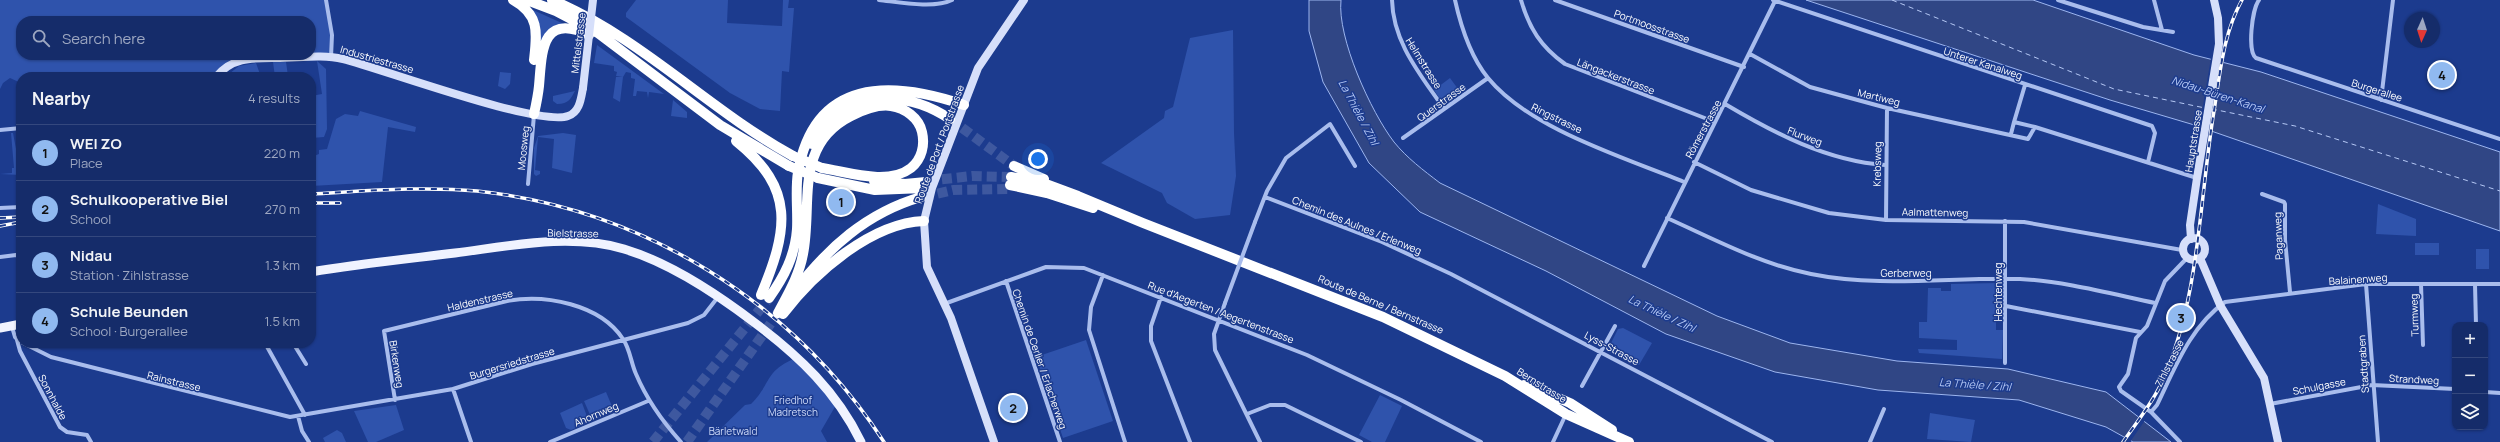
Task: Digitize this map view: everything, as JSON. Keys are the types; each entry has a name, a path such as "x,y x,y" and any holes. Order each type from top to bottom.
{"highway":[{"path":"513,0 528,11 536,28 532,96 534,114"},
{"path":"527,0 581,23 609,42 720,125 791,161 822,168 873,176 901,173 913,166 920,156 923,142 921,130 914,118 906,111 884,106 867,109 848,118 828,134 817,149 808,176 805,241 800,267 780,314"},
{"path":"552,0 582,14"},
{"path":"561,0 668,68 739,124 791,161 818,178 875,190 923,189"},
{"path":"534,114 542,52 545,41 550,34 559,29 572,28 609,42"},
{"path":"720,125 725,132 759,160 769,173 779,201 781,229 779,245 765,296 782,279 793,253 800,165 808,138 819,121 837,105 854,95 876,90 901,90 964,105"},
{"path":"800,165 817,136 826,125 845,111 864,103 884,98 906,100 928,106 950,119"},
{"path":"1014,166 1078,196"},
{"path":"822,168 860,180 923,189"},
{"path":"1043,183 1143,223 1031,189 1010,184 1043,183"},
{"path":"780,314 813,267 845,235 876,215 923,189"},
{"path":"780,314 810,282 841,256 890,228 902,223 924,225"},
{"name":"Route de Berne / Bernstrasse","path":"1143,223 1384,316 1505,376"},
{"name":"Bernstrasse","path":"1505,376 1566,414 1630,442"},
{"name":"Bernstrasse","path":"1505,376 1570,403 1630,442"},
{"path":"1566,414 1576,412 1589,414"}],"main road":[{"name":"Mittelstrasse","path":"560,117 574,113 581,98 593,0"},
{"name":"Route de Port / Portstrasse","path":"994,442 944,304 927,267 924,247 924,225 932,188 978,68 1024,0"},
{"name":"Hauptstrasse","path":"2191,239 2190,225 2218,49 2218,18 2214,0"},
{"name":"Industriestrasse","path":"316,57 331,57 517,111 560,117"},
{"name":"Industriestrasse","path":"221,72 230,63 241,60"},
{"path":"2191,239 2197,239 2204,245 2204,253 2200,258 2194,260 2184,254 2186,242 2191,239"},
{"name":"Bielstrasse","path":"316,271 524,244 592,243 624,249 643,256 718,297 758,325 802,361 836,400 861,442"},
{"path":"2200,258 2220,305 2264,378 2278,442"},
{"path":"0,328 16,325"}],"street":[{"path":"326,0 332,34 331,57"},
{"path":"879,0 922,4 947,2 952,0"},
{"name":"Helmstrasse","path":"1392,0 1393,21 1399,40 1444,109"},
{"name":"Ringstrasse","path":"1455,0 1461,26 1472,52 1488,78 1510,101 1526,113 1578,138 1684,182"},
{"name":"Längackerstrasse","path":"1521,0 1537,38 1549,53 1565,64 1715,122"},
{"name":"Portmoosstrasse","path":"1555,0 1744,67"},
{"name":"Römerstrasse","path":"1644,266 1694,162 1744,67 1774,0"},
{"name":"Unterer Kanalweg","path":"1774,0 2152,126 2156,133 2148,162"},
{"path":"2058,0 2136,25 2173,32"},
{"path":"2154,0 2162,30"},
{"name":"Burgerallee","path":"2259,0 2254,12 2251,52 2258,59 2500,139"},
{"path":"2381,100 2393,0"},
{"name":"Martiweg","path":"1750,54 1810,87 1888,108 2011,134 2028,139 2035,127"},
{"name":"Querstrasse","path":"1403,138 1488,78"},
{"path":"2011,134 2026,85"},
{"name":"Flurweg","path":"1725,104 1763,127 1793,141 1830,154 1885,166"},
{"name":"Krebsweg","path":"1886,220 1885,166 1888,108"},
{"name":"Moosweg","path":"528,184 534,114"},
{"path":"2014,122 2035,127 2197,178"},
{"path":"1260,442 1215,350 1213,340 1219,320 1265,196 1286,158 1330,124 1356,166"},
{"path":"0,130 16,128"},
{"name":"Aalmattenweg","path":"1694,162 1751,190 1796,205 1829,213 1886,220 2005,221 2041,224 2184,254"},
{"name":"Paganweg","path":"2262,194 2284,202 2285,204 2285,240 2290,292"},
{"name":"Chemin des Aulnes / Erlenweg","path":"1265,196 1382,242 1442,270"},
{"path":"0,208 16,207"},
{"name":"Gerberweg","path":"1668,218 1760,259 1828,277 1889,281 2006,279 2037,280 2154,303"},
{"name":"Hechtenweg","path":"2005,221 2005,363"},
{"path":"2180,442 2151,412 2121,391 2119,387 2128,374 2135,341 2140,332 2147,326 2154,303 2165,281 2184,254"},
{"path":"0,257 16,255"},
{"name":"Rue d'Aegerten / Aegertenstrasse","path":"944,304 1006,280 1046,267 1057,266 1081,268 1103,275 1307,355 1401,400 1481,442"},
{"name":"Lyss-Strasse","path":"1442,270 1602,351 1772,442"},
{"path":"1103,275 1090,307 1089,330 1125,442"},
{"name":"Chemin de Cerlier / Erlacherweg","path":"1006,280 1060,442"},
{"name":"Balainenweg","path":"2220,305 2231,300 2366,284 2500,284"},
{"name":"Stadtgraben","path":"2366,284 2372,385 2378,442"},
{"name":"Turmweg","path":"2421,284 2423,345"},
{"path":"2476,284 2476,322"},
{"name":"Burgersriedstrasse","path":"298,416 453,389 532,364 697,320 704,315 718,297"},
{"path":"1161,298 1152,326 1152,347 1190,442"},
{"name":"Haldenstrasse","path":"384,331 507,301 539,299 566,303 586,310 604,321 624,340 648,401 659,418 681,442"},
{"name":"Zihlstrasse","path":"2151,412 2157,405 2182,351 2208,315 2220,305"},
{"path":"2006,306 2140,332"},
{"path":"1582,386 1615,326"},
{"name":"Birkenweg","path":"384,331 395,400"},
{"name":"Sonnhalde","path":"20,348 20,352 60,428 66,432 88,435 92,442"},
{"name":"Rainstrasse","path":"32,348 51,357 113,374 282,416 298,416"},
{"path":"268,348 305,415"},
{"path":"296,348 306,364"},
{"name":"Strandweg","path":"2372,385 2452,389"},
{"name":"Schulgasse","path":"2270,404 2372,385"},
{"path":"453,389 471,442"},
{"path":"2488,392 2500,393"},
{"name":"Ahornweg","path":"550,442 648,401"},
{"path":"1247,414 1270,405 1285,405 1361,442"},
{"path":"1870,442 1884,408"},
{"path":"1553,442 1560,432 1566,414"},
{"path":"298,416 302,431 309,442"}],"green space":[{"path":"0,0 326,0 332,35 331,57 316,57 316,16 16,16 16,60 243,60 224,72 16,72 16,81 10,78 3,83 0,89"},
{"path":"636,0 728,0 727,23 782,26 783,0 789,0 788,8 794,8 789,72 782,71 780,111 760,109 730,93 626,17 626,13"},
{"path":"533,10 564,24 540,45 540,26"},
{"path":"1233,30 1236,176 1230,215 1195,219 1167,203 1162,193 1101,163 1164,118 1165,111 1173,107 1190,38"},
{"path":"597,45 664,94 649,92 648,98 647,92 637,91 636,96 633,96 635,79 631,78 631,73 626,72 623,77 616,76 617,72 614,71 614,66 594,63"},
{"path":"317,61 326,69 327,129 324,137 316,138 316,95 322,94"},
{"path":"273,62 286,62 287,72 274,72"},
{"path":"256,63 259,72 231,72 239,66"},
{"path":"500,72 511,73 510,84 505,89 498,86"},
{"path":"616,77 623,77 620,102 613,98"},
{"path":"1450,78 1461,93 1449,102 1442,102 1434,90"},
{"path":"575,91 569,100 564,103 557,104 553,101 553,96"},
{"path":"673,100 687,112 687,118 671,116"},
{"path":"360,111 416,127 415,132 388,127 382,182 316,186 316,155 319,154 319,150 327,149 336,119 345,114 358,116"},
{"path":"11,133 13,133 16,149 16,175 0,174 12,173 12,168 14,168"},
{"path":"563,133 576,135 572,173 552,168 554,139 538,137 535,170 540,171 540,174 536,176 534,174 534,148 538,136"},
{"path":"2378,204 2416,219 2416,236 2376,234"},
{"path":"2415,243 2439,243 2439,255 2415,255"},
{"path":"2476,249 2489,249 2489,269 2476,269"},
{"path":"1998,283 2002,286 2002,291 1996,291 1996,301 2002,301 2002,316 1996,316 1996,330 2003,330 2002,359 1919,353 1918,349 1957,350 1957,340 1919,338 1919,322 1927,322 1928,288 1941,288 1941,291 1951,291 1951,284"},
{"path":"1623,328 1652,343 1639,365 1611,348 1610,345 1618,329"},
{"path":"1086,340 1113,421 1063,438 1036,357"},
{"name":"Friedhof Madretsch","path":"796,358 836,405 821,431 827,442 707,442 745,405 751,404 758,397 769,378 778,368"},
{"path":"606,392 614,411 596,419 591,417 584,401"},
{"path":"1380,395 1402,406 1385,442 1372,442 1359,435"},
{"path":"582,403 588,419 587,423 571,430 566,428 560,413"},
{"path":"396,405 404,430 376,442 368,442 354,411"},
{"path":"1930,413 1975,420 1971,442 1927,439"},
{"path":"337,430 342,433 346,442 325,442 323,438"}],"water":[{"name":"La Thièle / Zihl","path":"1309,0 1341,0 1341,16 1344,34 1350,54 1357,74 1375,112 1399,148 1440,183 1717,316 1790,343 1897,361 2008,369 2106,392 2171,442 2133,442 2106,427 2019,400 1878,390 1775,372 1666,334 1546,271 1420,212 1369,163 1323,82 1309,31"},
{"name":"Nidau-Büren-Kanal","path":"1806,0 2033,0 2194,55 2261,72 2500,152 2500,231 2191,124 2110,100"}],"pier":[{"path":"2211,58 2224,61 2212,133 2199,129"},
{"path":"2140,414 2146,419 2130,442 2123,439"}],"ferry route":[{"path":"1892,0 2114,89 2205,108"},
{"path":"2212,109 2295,126 2500,191"}],"tunnel":[{"path":"950,119 1014,166"},
{"path":"927,181 972,176 1011,177"},
{"path":"923,197 953,190 1010,189"},
{"path":"653,442 769,298"},
{"path":"687,442 778,313"}],"railway":[{"path":"2123,442 2148,407 2161,384 2174,352 2184,319 2196,250 2220,69 2230,26 2242,0"},
{"path":"316,194 415,189 477,191 538,201 598,218 655,241 709,271 759,306 805,346 847,392 884,442"},
{"path":"316,203 340,203"},
{"path":"0,218 16,217"},
{"path":"0,226 16,223"}],"place":[{"name":"Schule Beunden","path":"2442,75"},
{"name":"WEI ZO","path":"841,202"},
{"name":"Nidau","path":"2181,318"},
{"name":"Schulkooperative Biel","path":"1013,408"}],"park label":[{"name":"Bärletwald","path":"733,431"}]}
